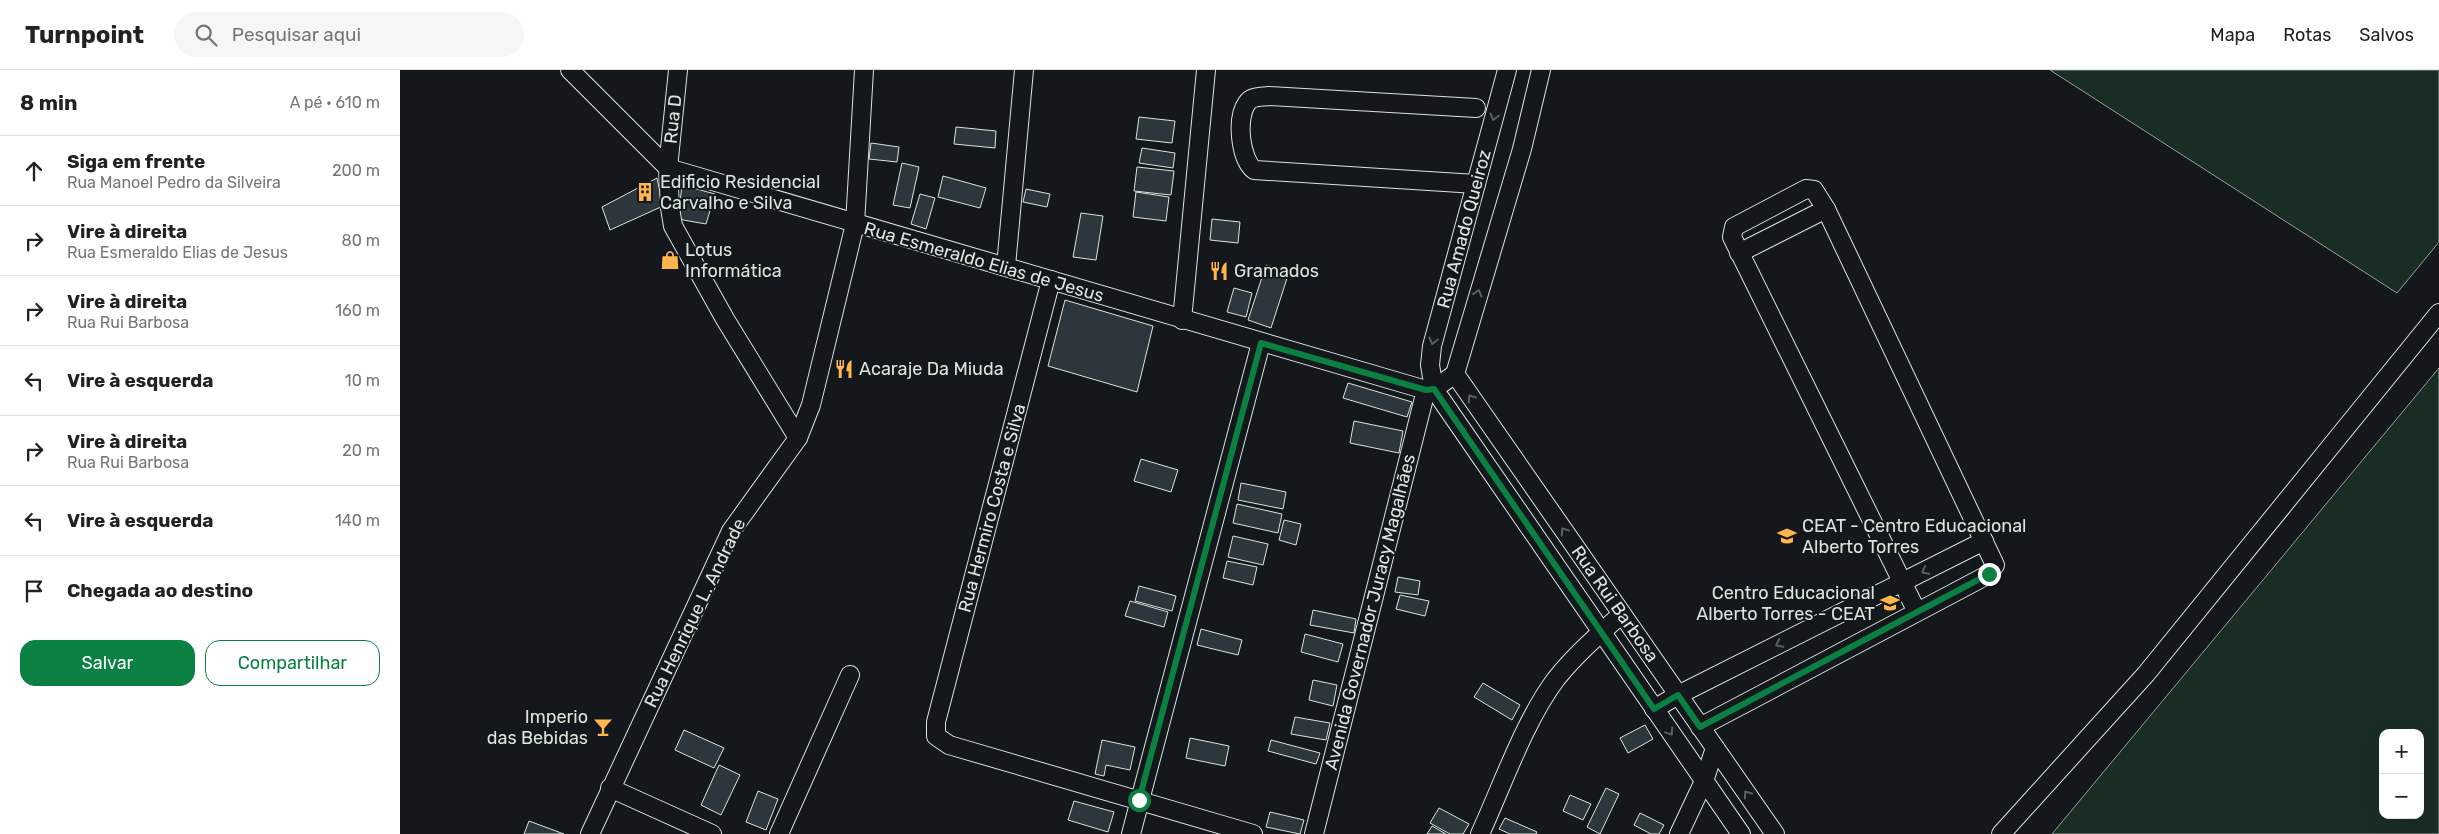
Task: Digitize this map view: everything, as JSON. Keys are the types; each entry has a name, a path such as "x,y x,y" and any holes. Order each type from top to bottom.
{"street":[{"name":"Rua Esmeraldo Elias de Jesus","path":"570,70 668,168 855,224 1006,266 1182,320 1430,390"},
{"name":"Rua D","path":"678,70 668,168 670,208 678,235 725,319 798,438"},
{"name":"Rua Henrique L. Andrade","path":"590,834 731,532 798,438 813,396 855,224 864,70"},
{"path":"1006,266 1024,70"},
{"path":"1182,320 1206,70"},
{"name":"Rua Amado Queiroz","path":"1430,390 1432,346 1507,70"},
{"name":"Rua Amado Queiroz","path":"1455,374 1522,149 1541,70"},
{"path":"1476,108 1269,96 1252,98 1247,102 1244,109 1241,141 1247,164 1254,170 1476,184"},
{"path":"1700,727 1989,574 1995,565 1826,209 1814,190 1806,189 1734,227 1732,237 1917,612"},
{"path":"1739,253 1826,209"},
{"name":"Rua Hermiro Costa e Silva","path":"1051,280 936,722 936,736 949,744 1139,800"},
{"path":"2001,834 2146,674 2439,312"},
{"path":"1131,834 1261,343"},
{"path":"1430,390 1455,374"},
{"name":"Rua Rui Barbosa","path":"1455,374 1775,834"},
{"name":"Rua Rui Barbosa","path":"1430,390 1741,834"},
{"name":"Avenida Governador Juracy Magalhães","path":"1314,834 1430,390"},
{"path":"1654,709 1678,695 1984,541"},
{"path":"1480,834 1534,714 1546,694 1570,664 1601,632 1622,614"},
{"path":"779,834 850,675"},
{"path":"1679,834 1704,781 1715,748"},
{"path":"610,788 712,834"},
{"path":"1139,800 1253,834"}],"green space":[{"path":"2050,70 2439,70 2439,242 2397,293"},
{"path":"2439,368 2439,834 2052,834"}],"building":[{"path":"1139,117 1175,121 1172,143 1136,139"},
{"path":"956,127 996,131 995,148 954,144"},
{"path":"871,143 899,147 897,162 869,159"},
{"path":"1142,148 1175,153 1173,168 1139,163"},
{"path":"902,163 919,167 910,208 893,205"},
{"path":"1137,167 1174,171 1171,195 1134,191"},
{"path":"943,176 986,188 980,208 938,197"},
{"name":"Edificio Residencial Carvalho e Silva","path":"657,178 663,206 610,230 602,207"},
{"path":"682,185 715,194 706,224 678,219"},
{"path":"1026,189 1050,194 1047,207 1023,202"},
{"path":"1136,192 1169,197 1166,221 1133,217"},
{"path":"920,194 935,198 926,229 911,224"},
{"path":"1081,213 1103,216 1096,260 1073,257"},
{"path":"1212,219 1240,222 1238,243 1210,240"},
{"path":"1266,265 1289,272 1271,328 1248,320"},
{"path":"1234,288 1252,293 1246,317 1227,312"},
{"path":"1065,300 1153,326 1137,392 1048,366"},
{"path":"1348,383 1412,402 1407,417 1343,398"},
{"path":"1354,421 1403,431 1399,453 1350,443"},
{"path":"1141,459 1178,470 1171,492 1134,481"},
{"path":"1241,483 1286,492 1283,509 1238,500"},
{"path":"1237,504 1282,514 1278,533 1233,523"},
{"path":"1284,520 1301,524 1296,545 1279,540"},
{"path":"1233,536 1268,544 1263,565 1228,557"},
{"path":"1227,561 1257,567 1253,585 1223,578"},
{"path":"1398,577 1420,581 1418,595 1395,592"},
{"path":"1139,586 1176,596 1172,611 1135,601"},
{"path":"1400,595 1429,601 1425,616 1396,609"},
{"path":"1130,601 1168,612 1164,627 1125,616"},
{"path":"1313,610 1356,619 1354,633 1310,625"},
{"path":"1201,629 1242,640 1238,655 1197,645"},
{"path":"1305,634 1343,644 1338,662 1301,652"},
{"path":"1313,680 1337,685 1333,706 1309,700"},
{"path":"1483,683 1520,705 1512,720 1474,697"},
{"path":"1295,717 1330,723 1326,740 1291,734"},
{"path":"1645,725 1653,739 1628,753 1620,738"},
{"path":"684,730 724,748 714,768 675,750"},
{"path":"1190,738 1229,746 1225,766 1186,758"},
{"path":"1102,740 1135,747 1130,770 1106,765 1104,776 1095,774"},
{"path":"1271,740 1320,753 1316,764 1268,751"},
{"path":"719,765 740,775 721,815 701,805"},
{"path":"1606,788 1619,794 1600,834 1587,827"},
{"path":"758,791 778,799 766,830 746,822"},
{"path":"1570,795 1591,804 1583,820 1563,811"},
{"path":"1074,801 1114,812 1108,832 1068,820"},
{"path":"1439,808 1469,824 1463,834 1450,834 1430,823"},
{"path":"1270,812 1304,820 1300,834 1266,827"},
{"path":"1640,813 1664,825 1659,834 1651,834 1634,825"},
{"path":"1505,818 1537,832 1536,834 1510,834 1499,829"},
{"path":"529,821 564,834 524,834"},
{"path":"1432,826 1446,834 1427,834"}],"place":[{"name":"Edificio Residencial Carvalho e Silva","path":"645,192"},
{"name":"Lotus Informática","path":"670,260"},
{"name":"Gramados","path":"1219,271"},
{"name":"Acaraje Da Miuda","path":"844,369"},
{"name":"CEAT - Centro Educacional Alberto Torres","path":"1787,536"},
{"name":"Centro Educacional Alberto Torres - CEAT","path":"1890,603"},
{"name":"Imperio das Bebidas","path":"603,727"}],"route":[{"path":"1139,800 1261,343 1426,390 1434,389 1654,709 1678,695 1700,727 1989,574"}]}
